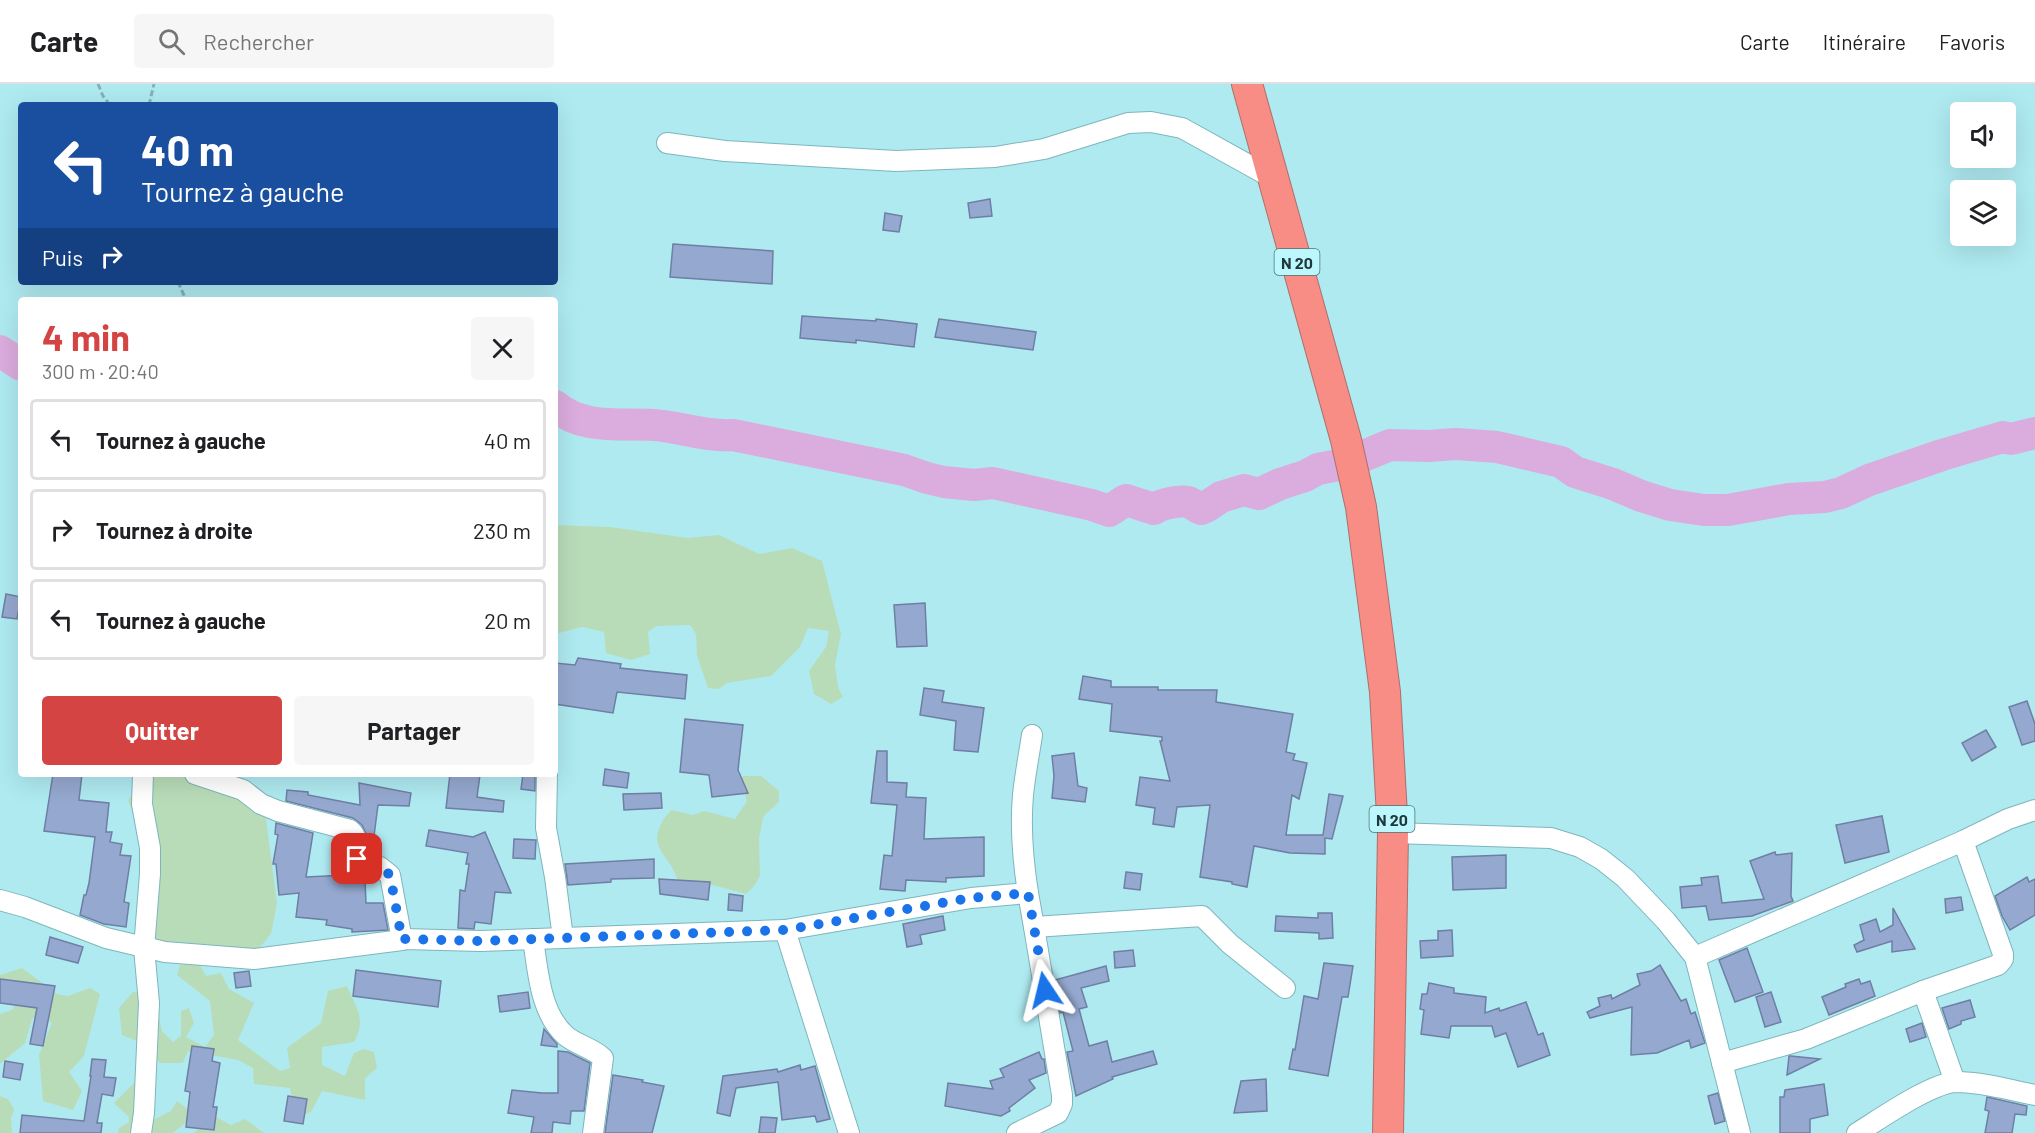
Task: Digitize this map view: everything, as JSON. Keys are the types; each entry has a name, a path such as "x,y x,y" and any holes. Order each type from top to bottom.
{"highway":[{"name":"N 20","path":"1247,84 1346,440 1361,507 1385,693 1393,833 1388,1133"}],"street":[{"path":"667,143 725,151 896,160 985,157 1044,148 1128,123 1151,122 1182,128 1274,179"},
{"path":"1017,1133 1058,1113 1062,1104 1023,861 1023,795 1032,735"},
{"path":"141,1133 149,1003 144,948 150,874 150,848 142,804 143,777"},
{"path":"204,777 243,790 261,804 279,811 354,832 358,862 380,867 390,875 402,940"},
{"path":"547,777 545,817 562,938"},
{"path":"1695,957 1963,841 2008,819 2035,810"},
{"path":"1393,833 1551,838 1580,847 1601,859 1625,878 1666,921 1695,957 1740,1133"},
{"path":"1722,1063 1806,1039 1923,991 1998,965 2004,954 1963,841"},
{"path":"0,900 25,907 106,938 144,948 165,952 254,959 290,956 403,939 480,941 785,930 971,898 1028,893"},
{"path":"1034,927 1202,916 1230,944 1284,988"},
{"path":"785,930 849,1133"},
{"path":"533,939 541,988 557,1028 569,1038 603,1058 593,1133"},
{"path":"1923,991 1955,1082"},
{"path":"1857,1133 1927,1092 1955,1082 2035,1095"}],"path":[{"path":"98,84 108,102"},
{"path":"150,102 154,84"}],"green space":[{"path":"558,525 610,527 688,538 719,535 759,554 792,548 822,561 841,634 835,665 838,687 843,697 831,704 814,694 809,671 826,647 829,631 808,628 800,647 771,676 727,683 719,689 708,688 697,656 696,634 690,625 657,626 648,632 650,654 631,660 606,653 604,632 582,627 558,633"},
{"path":"743,776 761,776 779,791 779,802 763,817 759,839 760,875 755,885 746,894 701,882 678,884 673,869 658,844 659,829 667,814 672,810 693,815 704,811 735,819 747,801 740,779"},
{"path":"146,777 221,777 263,796 277,903 271,934 252,957 143,955 145,846 128,800"},
{"path":"199,963 206,976 221,973 229,989 254,1003 238,1040 280,1071 290,1068 287,1048 321,1023 328,991 347,986 359,1014 358,1034 354,1042 322,1047 322,1065 345,1076 354,1053 364,1049 374,1052 377,1068 365,1078 365,1100 322,1091 311,1112 296,1118 290,1088 254,1084 253,1068 238,1060 188,1051 183,1063 160,1063 147,1045 122,1035 119,1008 133,992 154,994 162,1031 173,1042 181,1036 181,1011 189,1008 194,1023 186,1037 205,1047 214,1035 210,1001 177,975 180,965"},
{"path":"22,968 57,994 68,996 90,988 100,994 84,1056 69,1072 82,1091 73,1110 43,1101 39,1055 52,1023 41,1013 32,1019 25,1043 0,1064 0,1014 12,1010 18,1000 0,990 0,975"},
{"path":"137,1080 151,1121 171,1111 177,1101 195,1115 173,1133 118,1133 119,1128 129,1122 129,1117 114,1103"},
{"path":"0,1096 8,1099 14,1109 11,1118 12,1133 0,1133"},
{"path":"216,1117 231,1125 245,1119 264,1133 194,1133 208,1119"}],"building":[{"path":"990,199 992,216 970,218 968,203"},
{"path":"885,213 902,216 899,232 883,230"},
{"path":"673,244 773,251 772,284 670,277"},
{"path":"802,316 876,321 876,319 917,324 914,347 856,340 856,343 800,338"},
{"path":"939,319 1036,332 1033,350 935,337"},
{"path":"6,594 18,596 17,619 2,617"},
{"path":"925,603 927,646 897,647 894,605"},
{"path":"578,658 621,664 620,668 687,675 685,699 617,692 613,713 558,704 558,663 575,665"},
{"path":"1083,676 1111,681 1111,687 1217,690 1216,702 1293,714 1286,752 1295,754 1293,760 1307,763 1299,799 1292,795 1286,835 1323,835 1329,794 1343,796 1332,839 1325,838 1325,854 1290,853 1254,846 1247,887 1200,877 1210,805 1177,807 1174,827 1153,824 1155,808 1136,805 1140,777 1170,781 1160,741 1162,737 1110,731 1112,704 1079,699"},
{"path":"924,688 944,691 942,702 984,708 978,752 954,750 956,721 920,715"},
{"path":"2027,701 2035,724 2035,741 2022,745 2009,707"},
{"path":"685,719 743,725 738,770 748,793 712,797 709,775 680,772"},
{"path":"1986,730 1996,747 1972,761 1962,743"},
{"path":"877,751 887,751 887,782 907,783 906,797 926,798 924,839 984,837 984,876 946,878 946,882 906,880 905,891 880,889 884,855 892,856 897,805 871,803"},
{"path":"1074,753 1078,786 1087,788 1085,802 1052,798 1054,776 1052,756"},
{"path":"605,769 629,773 627,788 603,785"},
{"path":"53,777 82,777 79,800 109,803 106,832 112,832 110,842 122,844 120,855 131,856 124,902 129,903 126,927 104,924 80,915 89,883 95,837 44,831"},
{"path":"450,777 480,777 477,797 504,801 503,812 446,808"},
{"path":"523,777 535,777 535,791 521,789"},
{"path":"359,783 411,793 409,806 378,805 374,836 367,836 362,825 353,818 286,801 287,790 308,792 308,795 360,805"},
{"path":"661,793 662,808 624,810 623,794"},
{"path":"1882,816 1889,852 1845,863 1836,825"},
{"path":"276,823 313,833 306,877 347,875 347,883 365,881 366,903 383,903 388,930 352,932 352,929 326,925 327,920 296,917 299,893 279,895 276,864 273,864 278,835 275,834"},
{"path":"429,830 473,837 485,832 511,893 495,892 491,924 475,922 474,929 458,928 460,890 465,891 469,864 466,864 468,853 426,846"},
{"path":"514,839 536,840 535,859 513,858"},
{"path":"1775,852 1776,855 1792,853 1791,896 1793,901 1752,916 1709,920 1706,906 1682,908 1680,887 1702,885 1701,878 1718,876 1722,903 1764,899 1750,861"},
{"path":"1506,855 1506,888 1453,890 1452,857"},
{"path":"654,859 654,878 611,879 611,882 568,885 565,864"},
{"path":"1126,872 1142,874 1140,890 1124,888"},
{"path":"2027,877 2029,882 2035,879 2035,915 2010,930 1995,896"},
{"path":"659,879 710,882 708,900 660,894"},
{"path":"729,894 743,896 742,911 728,910"},
{"path":"1961,897 1963,910 1946,913 1945,899"},
{"path":"1893,908 1915,949 1892,952 1892,941 1857,952 1854,945 1864,940 1860,925 1876,919 1880,932 1893,925"},
{"path":"1318,913 1332,913 1333,938 1319,939 1319,933 1275,931 1276,916 1318,918"},
{"path":"943,916 945,930 920,935 922,944 907,947 903,924"},
{"path":"1452,930 1453,956 1421,958 1420,941 1438,940 1438,931"},
{"path":"50,937 83,947 78,963 46,955"},
{"path":"1747,948 1763,992 1735,1002 1719,960"},
{"path":"1133,950 1135,966 1115,968 1114,952"},
{"path":"1324,963 1353,966 1348,997 1342,997 1328,1076 1289,1069 1293,1049 1295,1050 1304,996 1318,999"},
{"path":"1660,965 1681,1001 1686,999 1691,1014 1695,1012 1705,1043 1691,1048 1689,1040 1657,1053 1631,1055 1632,1007 1590,1018 1587,1012 1600,1006 1598,998 1611,995 1612,999 1640,985 1637,974 1651,971"},
{"path":"1106,966 1109,981 1081,988 1087,1007 1079,1009 1089,1046 1107,1041 1112,1062 1153,1051 1157,1064 1112,1077 1113,1079 1076,1096 1067,1052 1073,1051 1063,1012 1060,1013 1055,980"},
{"path":"356,970 441,981 438,1007 353,996"},
{"path":"249,971 251,986 236,988 234,973"},
{"path":"0,979 55,986 43,1046 30,1044 37,1008 0,1003"},
{"path":"1859,979 1861,984 1870,981 1875,996 1829,1015 1822,997"},
{"path":"1429,983 1454,988 1454,993 1486,997 1485,1013 1499,1008 1500,1011 1526,1002 1538,1035 1543,1033 1550,1055 1518,1067 1506,1033 1495,1037 1492,1026 1451,1026 1449,1038 1421,1034 1424,1010 1420,1009 1422,994 1427,994"},
{"path":"528,992 530,1008 500,1012 498,996"},
{"path":"1771,992 1781,1022 1765,1027 1756,997"},
{"path":"1970,1000 1975,1017 1961,1021 1961,1024 1949,1029 1942,1008"},
{"path":"1922,1023 1926,1037 1910,1042 1906,1029"},
{"path":"544,1029 557,1044 557,1047 541,1045"},
{"path":"192,1046 214,1049 212,1061 220,1063 213,1107 217,1107 214,1130 186,1127 190,1092 185,1091"},
{"path":"558,1051 568,1052 590,1063 584,1111 571,1111 570,1124 553,1122 552,1133 531,1133 534,1117 508,1113 512,1090 558,1093"},
{"path":"1039,1052 1044,1059 1046,1073 1029,1080 1035,1088 1009,1108 1010,1111 1001,1116 945,1106 948,1083 993,1089 990,1081 1004,1077 1000,1069"},
{"path":"1789,1056 1791,1056 1820,1059 1787,1075"},
{"path":"92,1059 106,1060 104,1077 116,1078 113,1096 102,1094 97,1123 102,1123 101,1133 20,1133 22,1115 84,1121"},
{"path":"5,1061 23,1064 20,1080 3,1077"},
{"path":"800,1065 801,1070 815,1066 830,1119 817,1122 815,1116 782,1120 778,1082 736,1088 730,1116 717,1113 723,1076 777,1069 778,1072"},
{"path":"613,1075 664,1086 652,1133 605,1133"},
{"path":"1266,1079 1267,1111 1234,1113 1241,1081"},
{"path":"1824,1084 1828,1115 1810,1119 1810,1133 1780,1133 1780,1097 1784,1097 1785,1090"},
{"path":"1718,1093 1725,1121 1715,1124 1708,1096"},
{"path":"288,1096 307,1099 303,1124 284,1121"},
{"path":"1987,1097 2027,1106 2026,1115 2015,1114 2012,1133 1985,1133 1989,1111 1985,1110"},
{"path":"761,1117 777,1118 775,1133 759,1133"}],"waterway":[{"path":"0,351 18,363"},
{"path":"558,408 566,414 590,422 654,425 713,435 733,435 904,470 944,482 974,485 993,483 1092,505 1109,511 1126,500 1154,509 1170,503 1184,502 1201,509 1221,497 1244,490 1259,494 1318,469 1344,464 1390,445 1456,444 1497,447 1561,462 1575,472 1670,505 1704,510 1728,510 1789,499 1825,497 1841,493 1869,480 1942,455 2003,437 2011,439 2035,433"}],"route":[{"path":"357,859 360,863 380,867 390,875 402,940 480,941 785,930 971,898 1028,893 1045,990"}]}
